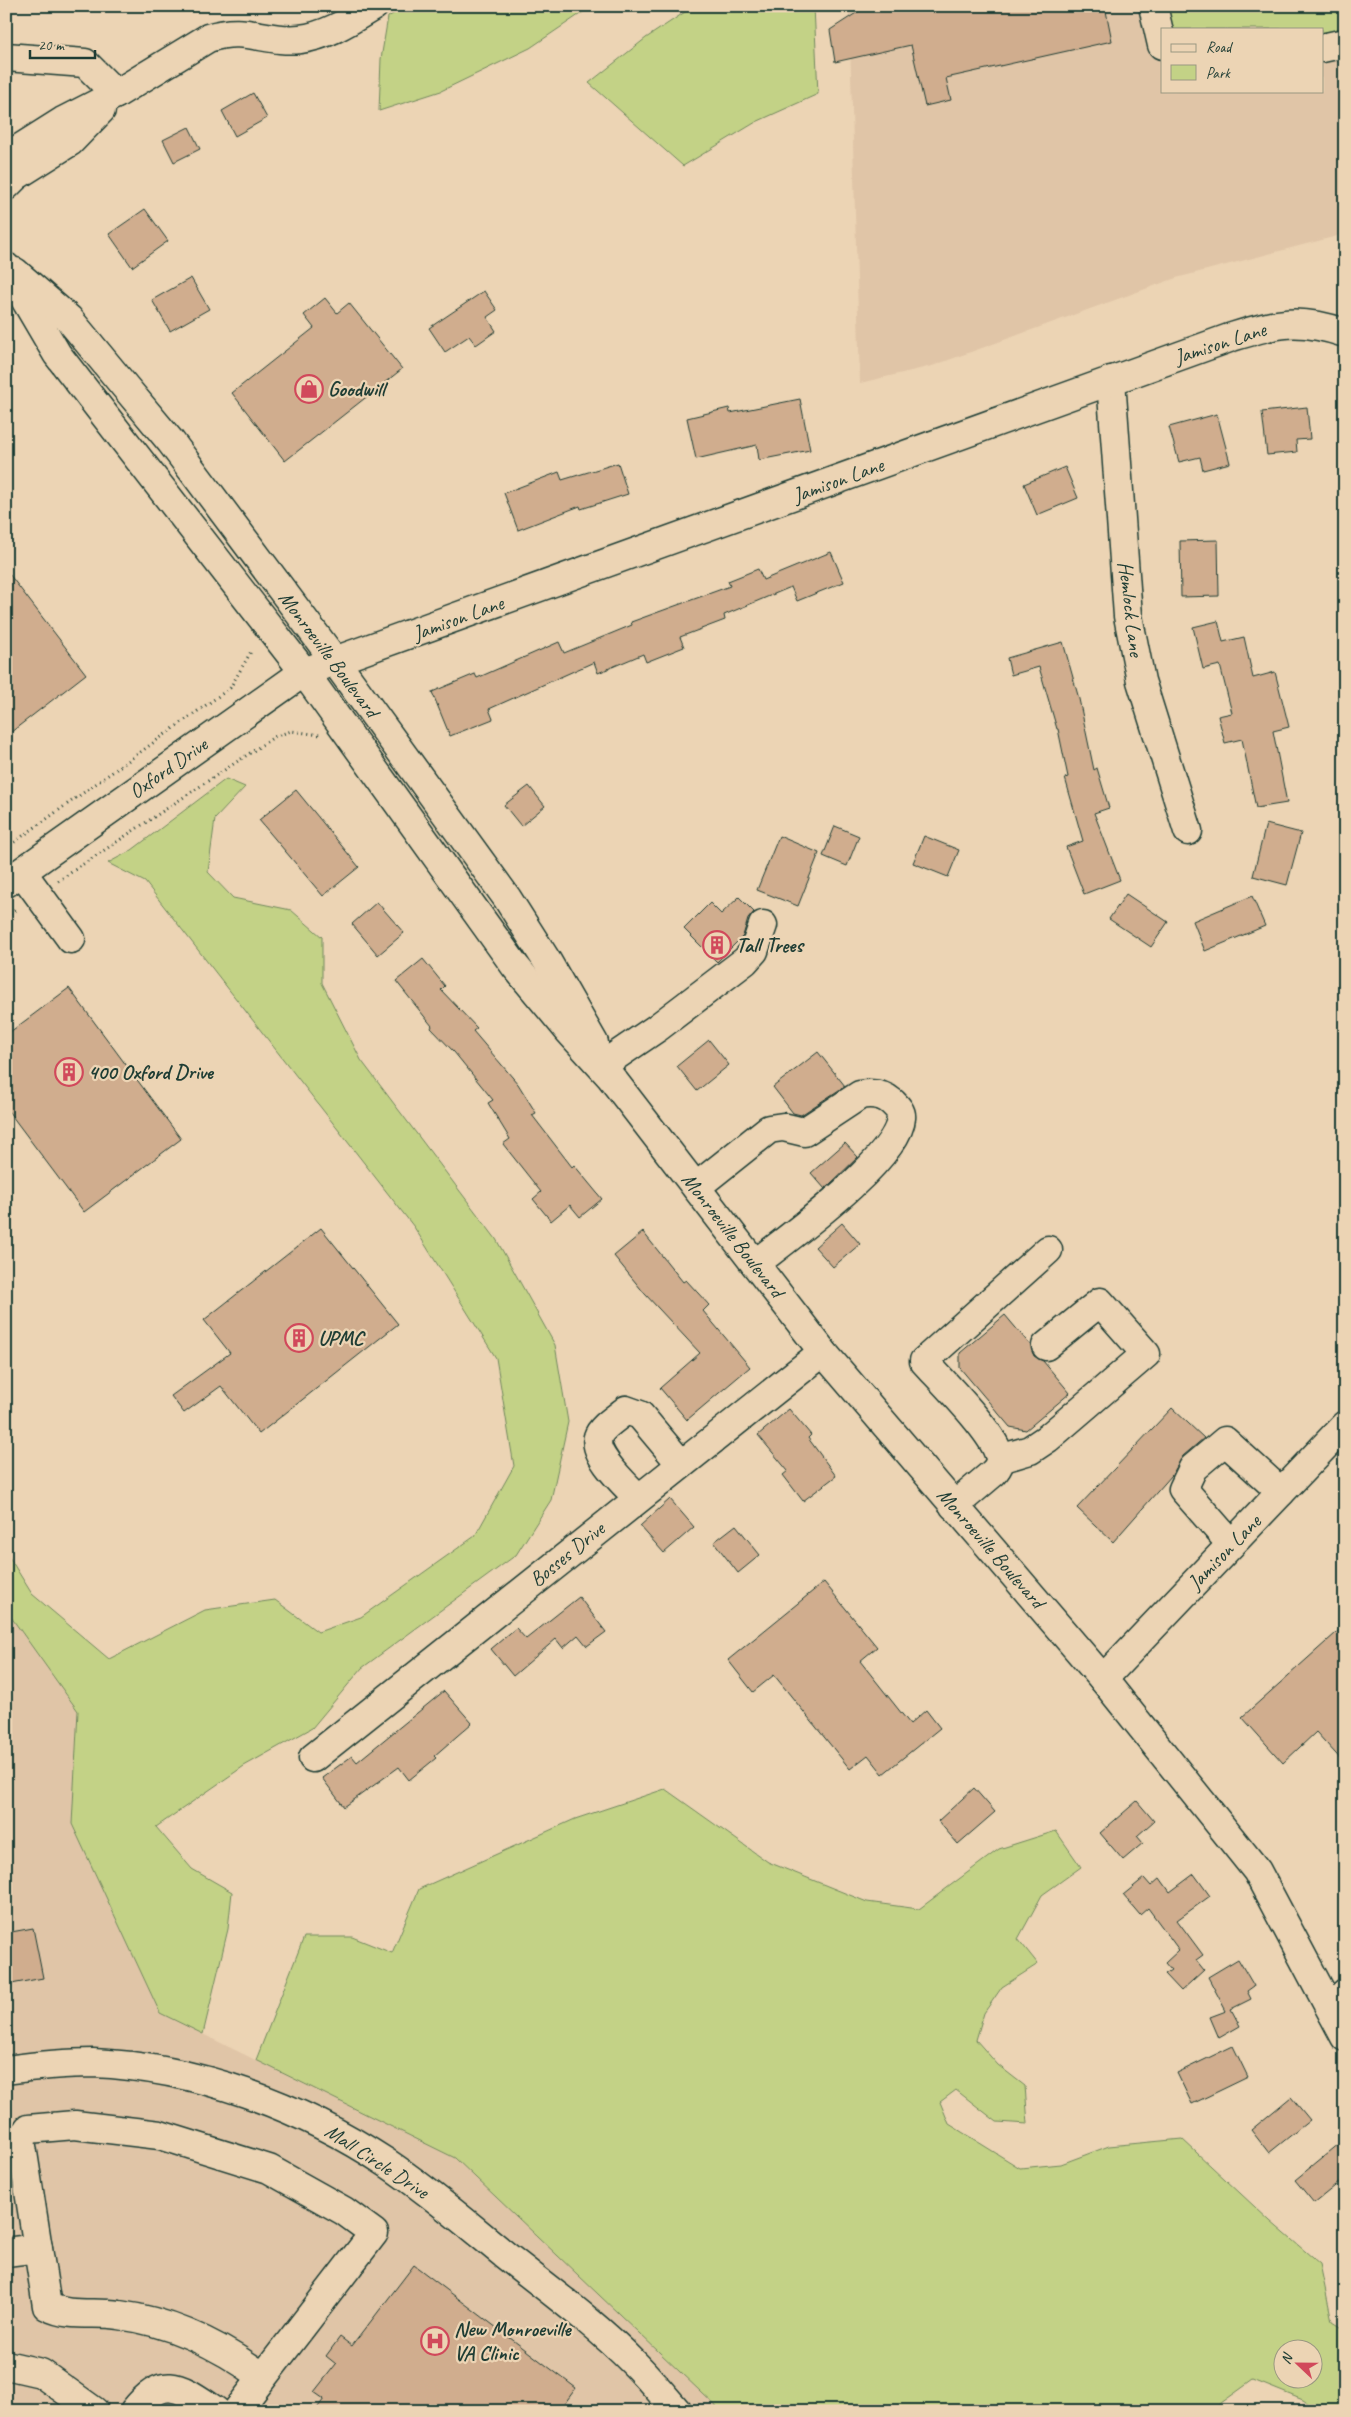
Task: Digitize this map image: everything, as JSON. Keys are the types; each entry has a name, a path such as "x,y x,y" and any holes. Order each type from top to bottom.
{"street":[{"path":"6,157 63,121 116,94 208,38 222,33 239,32 299,39 328,32 374,6"},
{"path":"1153,6 1161,41"},
{"path":"1324,48 1345,43"},
{"path":"6,57 85,63 116,94"},
{"path":"6,186 16,176 70,142 116,94"},
{"name":"Monroeville Boulevard","path":"6,266 40,292 74,325 171,442 335,661 507,898 580,1017 607,1070"},
{"name":"Monroeville Boulevard","path":"6,266 57,354 304,672 515,966 569,1031 607,1070 823,1352 1103,1679 1257,1871 1341,2015"},
{"name":"Jamison Lane","path":"335,661 1110,380 1266,327 1301,322 1316,324 1345,333"},
{"name":"Hemlock Lane","path":"1110,380 1128,616 1141,681 1188,831"},
{"name":"Oxford Drive","path":"14,877 304,672 335,661"},
{"path":"14,877 38,895 71,939"},
{"path":"607,1070 657,1028 745,961 754,951 763,925"},
{"path":"696,1187 769,1129 777,1127 800,1132 807,1131 860,1095 869,1093 890,1100 900,1111 902,1117 893,1141 885,1153 834,1200 755,1264"},
{"path":"954,1506 998,1468 1000,1460 998,1451 983,1428 924,1361 1048,1250"},
{"path":"1000,1460 1030,1450 1048,1438 1146,1354 1100,1302 1046,1346"},
{"name":"Bosses Drive","path":"313,1758 823,1352"},
{"path":"638,1498 603,1458 598,1446 598,1438 602,1430 626,1410 640,1415 681,1464"},
{"name":"Jamison Lane","path":"1103,1679 1345,1425"},
{"path":"1231,1544 1183,1489 1194,1468 1224,1441 1281,1492"},
{"name":"Mall Circle Drive","path":"6,2070 56,2064 93,2064 175,2074 246,2094 320,2124 387,2163 434,2197 599,2331 634,2362 677,2411"},
{"path":"237,2411 374,2233 344,2211 269,2169 160,2134 75,2125 28,2129 21,2140 47,2306 63,2312 118,2314 156,2322 207,2342 240,2360 263,2377"},
{"path":"6,2252 38,2248"},
{"path":"6,2365 41,2373 94,2411"},
{"path":"134,2411 145,2396 158,2388 170,2387 188,2392 216,2411"}],"path":[{"path":"6,848 230,688 252,650"},
{"path":"6,917 274,737 291,731 323,735"}],"shaded area":[{"path":"849,6 1345,6 1345,234 1176,278 932,366 860,383"},
{"path":"6,1610 78,1711 72,1824 160,2013 455,2158 721,2411 6,2411"}],"green space":[{"path":"406,6 592,6 530,48 441,91 379,111 381,59 388,17"},
{"path":"694,6 814,6 818,94 756,122 683,166 589,83 646,38"},
{"path":"1164,6 1345,6 1345,32 1324,37 1324,28 1171,28"},
{"path":"226,779 245,787 215,819 208,872 233,898 291,910 322,937 322,983 361,1060 496,1239 555,1345 568,1422 551,1500 516,1555 362,1668 312,1728 244,1766 156,1827 192,1869 232,1892 228,1929 203,2034 160,2013 72,1824 78,1711 6,1610 6,1552 32,1594 109,1659 205,1610 275,1600 318,1632 361,1617 475,1536 514,1466 496,1358 414,1227 145,882 108,863 132,850"},
{"path":"665,1789 768,1862 867,1902 919,1909 999,1849 1056,1831 1081,1867 1042,1895 1018,1939 1038,1964 1002,1987 984,2013 976,2040 998,2065 1025,2086 1028,2124 997,2122 956,2090 940,2102 949,2124 1020,2168 1061,2164 1109,2146 1182,2139 1270,2221 1320,2264 1332,2321 1345,2329 1345,2411 1319,2411 1303,2400 1278,2390 1324,2390 1324,2340 1274,2340 1274,2388 1253,2380 1210,2411 721,2411 455,2158 256,2060 304,1937 352,1937 392,1953 419,1889 575,1819"}],"building":[{"path":"867,6 1105,6 1112,41 946,78 951,100 925,106 911,45 835,62 830,30"},
{"path":"253,93 267,118 235,136 222,111"},
{"path":"189,127 200,149 174,162 163,140"},
{"path":"145,209 168,241 132,267 109,234"},
{"path":"191,278 209,309 170,331 152,300"},
{"path":"484,291 497,310 487,317 496,331 476,345 469,336 445,352 429,328"},
{"path":"325,298 337,313 349,303 402,369 285,461 232,393 314,328 304,315"},
{"path":"800,399 810,450 759,460 757,445 696,459 687,418 729,408 730,413"},
{"path":"1307,407 1310,439 1296,440 1297,452 1267,455 1262,412"},
{"path":"1217,414 1230,463 1203,470 1200,457 1179,462 1169,427"},
{"path":"618,463 628,494 581,509 580,506 518,530 504,493 559,472 562,480"},
{"path":"1065,467 1078,498 1037,515 1024,484"},
{"path":"1218,540 1219,596 1181,597 1180,541"},
{"path":"831,552 844,582 797,601 791,587 724,615 725,620 680,637 684,647 646,662 643,654 598,673 594,662 489,709 493,719 450,736 432,692 475,674 477,678 559,642 564,653 632,625 631,622 730,586 728,581 758,569 763,580"},
{"path":"6,570 86,674 6,736"},
{"path":"1218,621 1223,642 1244,637 1253,678 1275,672 1289,727 1273,731 1287,803 1256,808 1242,739 1225,743 1218,716 1232,713 1220,665 1203,669 1193,627"},
{"path":"1063,642 1079,699 1094,770 1097,768 1109,808 1094,813 1120,880 1084,894 1066,847 1083,841 1065,778 1068,777 1058,729 1039,667 1011,675 1007,658"},
{"path":"529,786 545,806 521,826 504,805"},
{"path":"296,790 359,867 323,896 259,820"},
{"path":"1266,824 1301,833 1287,885 1253,876"},
{"path":"835,826 859,836 847,866 823,856"},
{"path":"779,836 819,853 798,906 757,890"},
{"path":"924,836 959,850 948,877 913,863"},
{"path":"1126,894 1168,922 1151,947 1109,919"},
{"path":"1252,896 1265,926 1205,951 1193,921"},
{"name":"Tall Trees","path":"739,897 754,912 748,919 743,936 717,962 684,929 710,903 721,914"},
{"path":"377,902 404,933 378,955 352,924"},
{"path":"423,959 445,986 441,990 477,1028 473,1031 518,1084 536,1113 532,1115 572,1167 574,1165 602,1199 580,1217 570,1205 551,1221 533,1199 541,1192 503,1144 510,1139 488,1103 493,1100 454,1052 431,1028 432,1026 396,981"},
{"name":"400 Oxford Drive","path":"69,988 181,1139 84,1212 6,1108 6,1035"},
{"path":"709,1040 729,1065 697,1091 677,1066"},
{"path":"818,1052 845,1086 801,1115 793,1113 773,1087"},
{"path":"845,1143 858,1157 825,1189 811,1173"},
{"path":"842,1223 860,1244 833,1267 815,1247"},
{"name":"UPMC","path":"321,1228 398,1324 259,1434 221,1386 184,1413 171,1396 230,1353 204,1320"},
{"path":"643,1232 683,1282 686,1280 709,1305 703,1311 750,1367 687,1420 660,1388 700,1353 645,1294 614,1256"},
{"path":"1005,1315 1031,1346 1034,1356 1043,1361 1070,1393 1026,1430 1010,1427 960,1368 960,1353"},
{"path":"1172,1408 1204,1438 1183,1456 1172,1475 1113,1542 1077,1508"},
{"path":"789,1409 811,1435 808,1438 836,1476 803,1501 783,1475 788,1471 758,1435"},
{"path":"670,1499 694,1527 664,1553 640,1526"},
{"path":"736,1525 760,1555 738,1573 714,1542"},
{"path":"824,1582 877,1647 860,1661 910,1724 926,1710 940,1728 883,1774 868,1755 850,1769 774,1675 753,1692 728,1660"},
{"path":"579,1597 606,1632 587,1646 578,1635 563,1648 556,1639 513,1676 491,1649 516,1628 526,1639"},
{"path":"1345,1625 1345,1764 1316,1732 1283,1763 1242,1717"},
{"path":"444,1691 472,1723 434,1756 436,1758 409,1780 399,1767 344,1807 322,1778 352,1756 357,1762"},
{"path":"974,1788 995,1812 958,1844 938,1821"},
{"path":"1137,1801 1154,1821 1137,1836 1143,1843 1123,1860 1100,1833"},
{"path":"1194,1874 1210,1896 1177,1920 1203,1955 1196,1960 1204,1970 1181,1991 1165,1974 1171,1970 1165,1963 1179,1950 1148,1908 1140,1915 1123,1895 1144,1878 1151,1886 1160,1878 1170,1892"},
{"path":"33,1928 43,1978 6,1985 6,1933"},
{"path":"1238,1959 1254,1986 1247,1991 1251,1999 1231,2009 1240,2026 1219,2038 1210,2017 1226,2011 1208,1977"},
{"path":"1233,2046 1248,2077 1192,2104 1177,2073"},
{"path":"1291,2097 1310,2120 1269,2153 1251,2130"},
{"path":"1345,2139 1345,2178 1314,2203 1295,2180"},
{"name":"New Monroeville VA Clinic","path":"414,2265 576,2388 559,2411 315,2411 324,2399 314,2392 336,2364 326,2356 340,2337 352,2346"}],"place":[{"name":"Goodwill","path":"309,389"},
{"name":"Tall Trees","path":"717,945"},
{"name":"400 Oxford Drive","path":"69,1072"},
{"name":"UPMC","path":"299,1338"},
{"name":"New Monroeville VA Clinic","path":"435,2341"}]}
